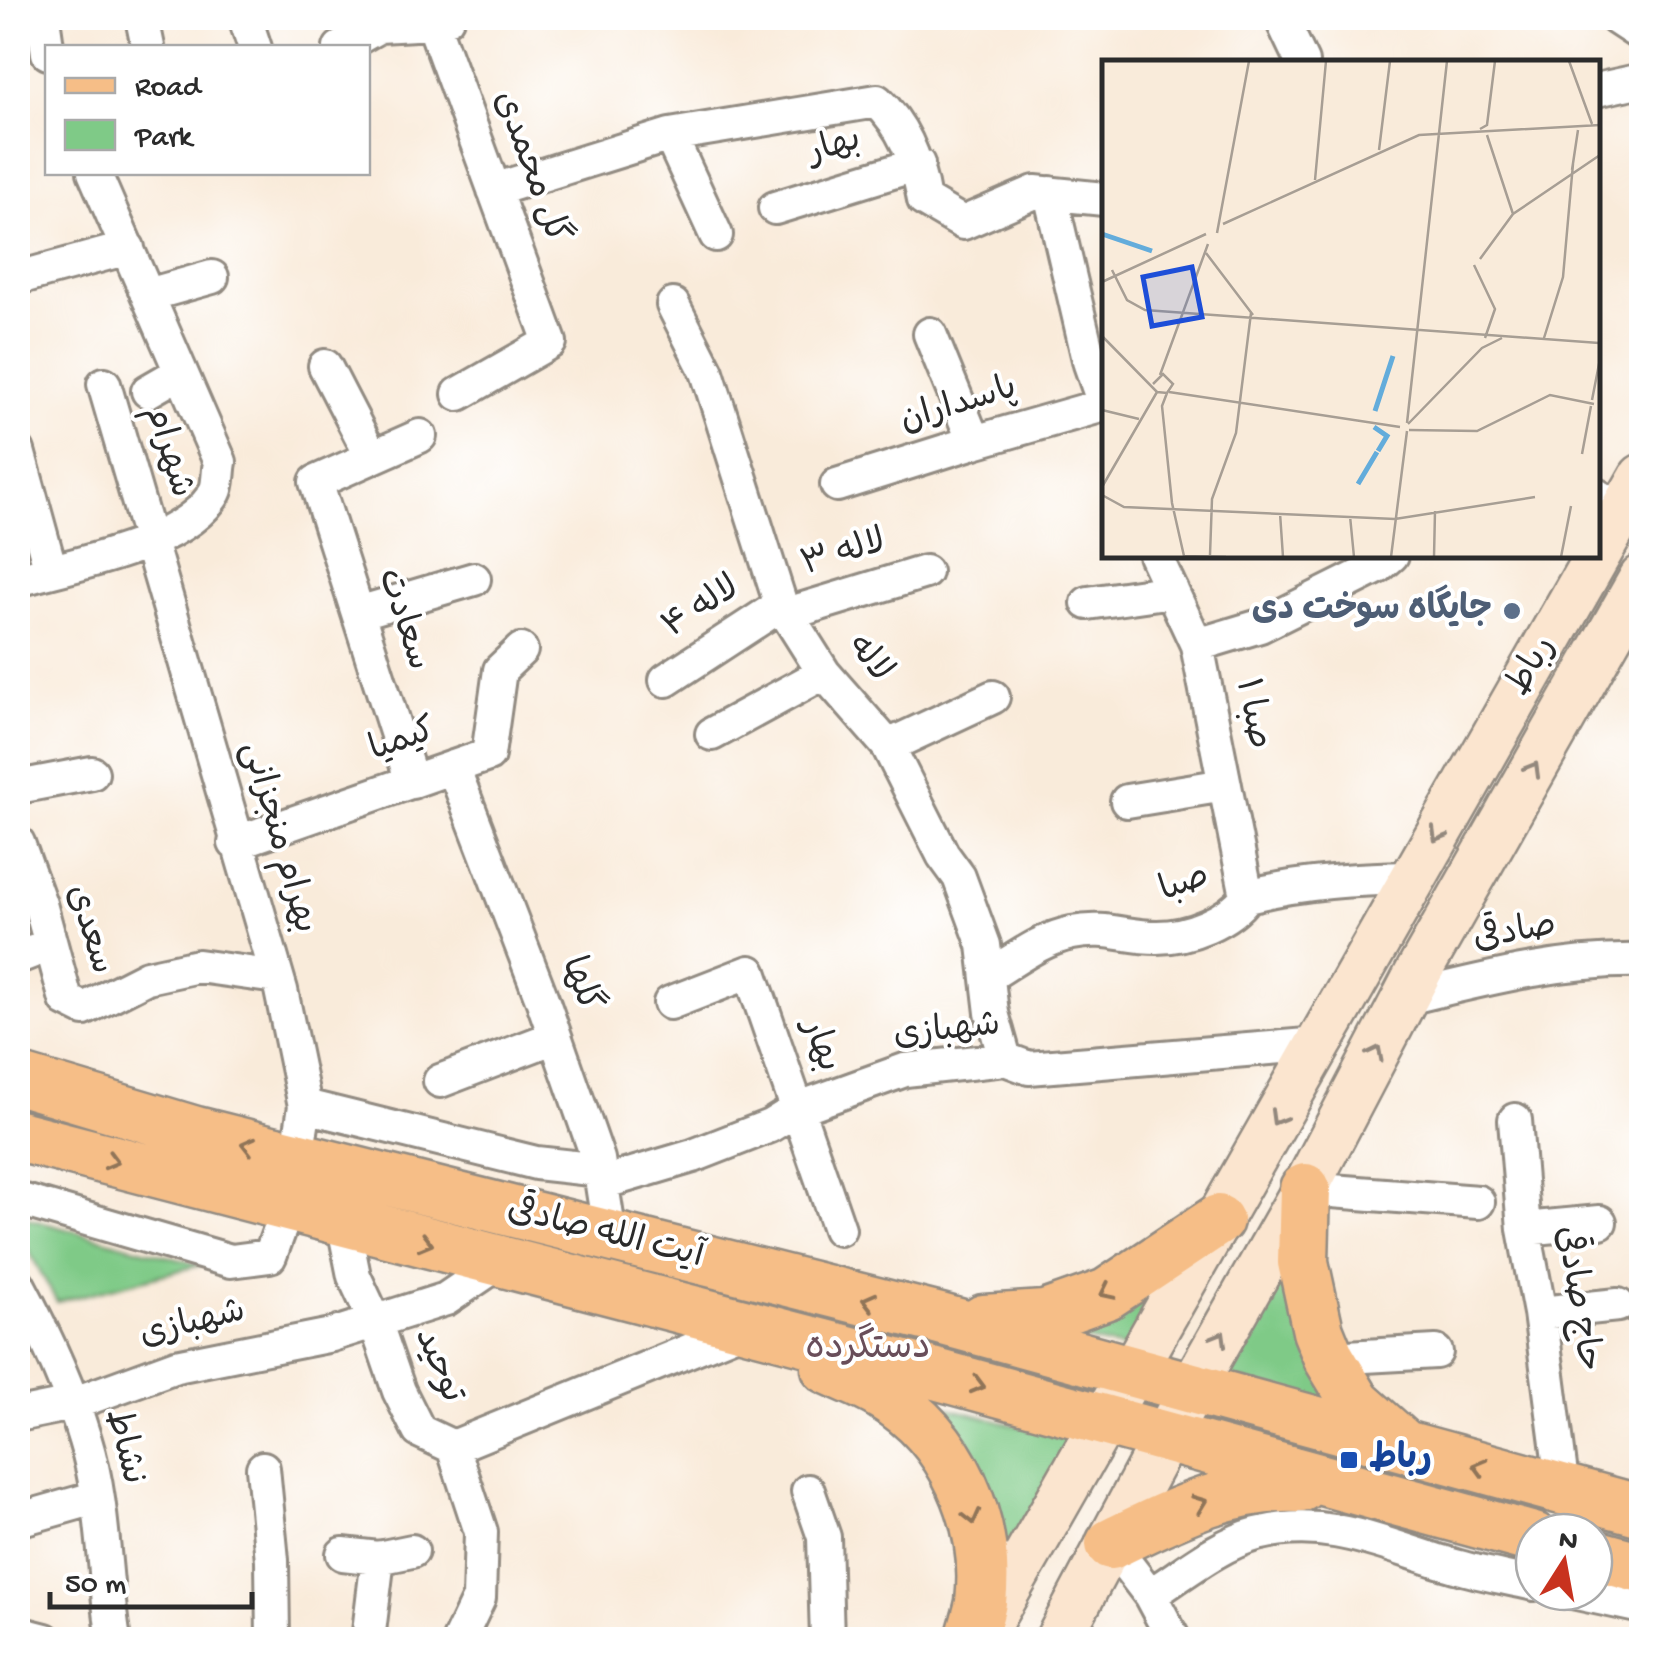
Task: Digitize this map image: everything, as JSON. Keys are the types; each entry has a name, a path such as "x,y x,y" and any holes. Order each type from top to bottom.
{"main road":[{"name":"رباط","path":"1599,533 1620,494"},
{"name":"رباط","path":"975,1640 1413,878 1586,558"},
{"name":"رباط","path":"1058,1640 1192,1388 1305,1189 1403,999 1642,578"},
{"name":"آیت الله صادقی","path":"18,1079 196,1132 948,1322 1642,1511"},
{"name":"آیت الله صادقی","path":"18,1136 1353,1488"},
{"path":"288,1207 297,1158"},
{"path":"1305,1189 1301,1242 1306,1284 1318,1330 1329,1358 1356,1403 1404,1446"},
{"path":"948,1322 1046,1316 1106,1294 1218,1220"},
{"path":"747,1327 883,1395 918,1421 942,1448 961,1479 973,1518 981,1601 975,1640"},
{"path":"1111,1544 1224,1494 1270,1486 1353,1488 1514,1532"},
{"path":"1614,1560 1642,1568"}],"street":[{"path":"18,24 42,18 47,45"},
{"path":"142,18 148,45"},
{"path":"245,18 254,45"},
{"path":"1282,18 1301,60"},
{"path":"1616,18 1642,35"},
{"path":"345,45 379,26 440,20"},
{"name":"گل محمدی","path":"440,20 494,190 550,342 458,394"},
{"path":"1599,89 1642,80"},
{"path":"494,190 670,136 877,102 890,113 918,164 924,200 963,223 1036,192 1102,199"},
{"path":"670,136 716,236"},
{"name":"بهار","path":"775,208 918,164"},
{"path":"18,580 152,543 191,518 216,491 220,462 95,175"},
{"path":"1050,193 1094,339 1102,391"},
{"path":"18,278 128,248"},
{"path":"148,296 212,276"},
{"name":"لاله","path":"673,305 707,372 784,610 824,674 888,746 943,855 960,878 984,945 992,1013 1005,1059"},
{"path":"930,334 974,442"},
{"path":"325,366 372,457 420,436"},
{"path":"148,391 181,372"},
{"name":"شهرام","path":"104,384 152,543"},
{"name":"پاسداران","path":"837,486 1102,405"},
{"path":"18,451 51,570"},
{"name":"سعادت","path":"372,457 316,482 412,782"},
{"name":"بهرام منجزانی","path":"152,543 277,977 305,1106 297,1158"},
{"name":"صبا ۱","path":"1161,558 1197,645 1247,896"},
{"path":"1197,645 1260,626 1381,559"},
{"name":"لاله ۳","path":"784,610 926,572"},
{"path":"358,613 474,579"},
{"path":"1088,603 1172,591"},
{"name":"لاله ۴","path":"666,680 784,610"},
{"name":"کیمیا","path":"236,842 488,755 500,670 521,650"},
{"path":"712,734 824,674"},
{"path":"888,746 993,697"},
{"name":"گلها","path":"453,767 555,1037 601,1177 610,1236"},
{"path":"18,786 92,773"},
{"path":"1127,801 1225,786"},
{"name":"سعدی","path":"18,843 40,904 66,1000 84,1009 146,977 198,966 277,977"},
{"name":"صبا","path":"988,976 1052,938 1105,929 1158,937 1193,931 1235,912 1247,896 1289,886 1413,878"},
{"path":"18,958 50,944"},
{"name":"صادقی","path":"1403,999 1494,977 1602,960 1642,961"},
{"name":"بهار","path":"670,1002 750,972 839,1229"},
{"path":"440,1081 555,1037"},
{"name":"شهبازی","path":"601,1177 642,1174 770,1126 799,1108 905,1070 1005,1059 1029,1068 1318,1044"},
{"path":"305,1106 601,1177"},
{"name":"حاج صادقی","path":"1515,1120 1524,1229 1540,1313 1563,1490"},
{"path":"1305,1189 1478,1202"},
{"path":"18,1199 231,1260 270,1256 288,1207"},
{"name":"توحید","path":"342,1221 354,1276 375,1321 399,1391 419,1431 453,1448 481,1532 479,1598 460,1640"},
{"path":"1524,1229 1600,1222"},
{"name":"شهبازی","path":"18,1415 72,1404 176,1366 332,1334 446,1299 499,1262"},
{"name":"نشاط","path":"18,1284 46,1335 86,1442 114,1640"},
{"path":"1540,1313 1618,1305"},
{"path":"453,1448 747,1327"},
{"path":"1329,1358 1436,1352"},
{"path":"263,1468 272,1560 273,1640"},
{"path":"808,1490 824,1536 827,1640"},
{"path":"21,1519 95,1498"},
{"path":"1150,1595 1215,1553 1254,1534 1311,1526 1358,1535 1460,1568 1514,1580"},
{"path":"1111,1544 1150,1595 1174,1640"},
{"path":"343,1554 378,1558 412,1551"},
{"path":"368,1640 378,1558"},
{"path":"1614,1601 1642,1607"},
{"path":"18,1633 45,1640"}],"green space":[{"path":"18,1216 200,1265 57,1302 18,1231"},
{"path":"1290,1247 1344,1415 1227,1376"},
{"path":"1167,1276 1128,1349 1056,1334"},
{"path":"937,1405 1074,1440 994,1587 972,1452"}],"place":[{"name":"جایگاه سوخت دی","path":"1512,611"},
{"name":"رباط","path":"1349,1460"}],"district":[{"name":"دستگرده","path":"868,1350"}]}
